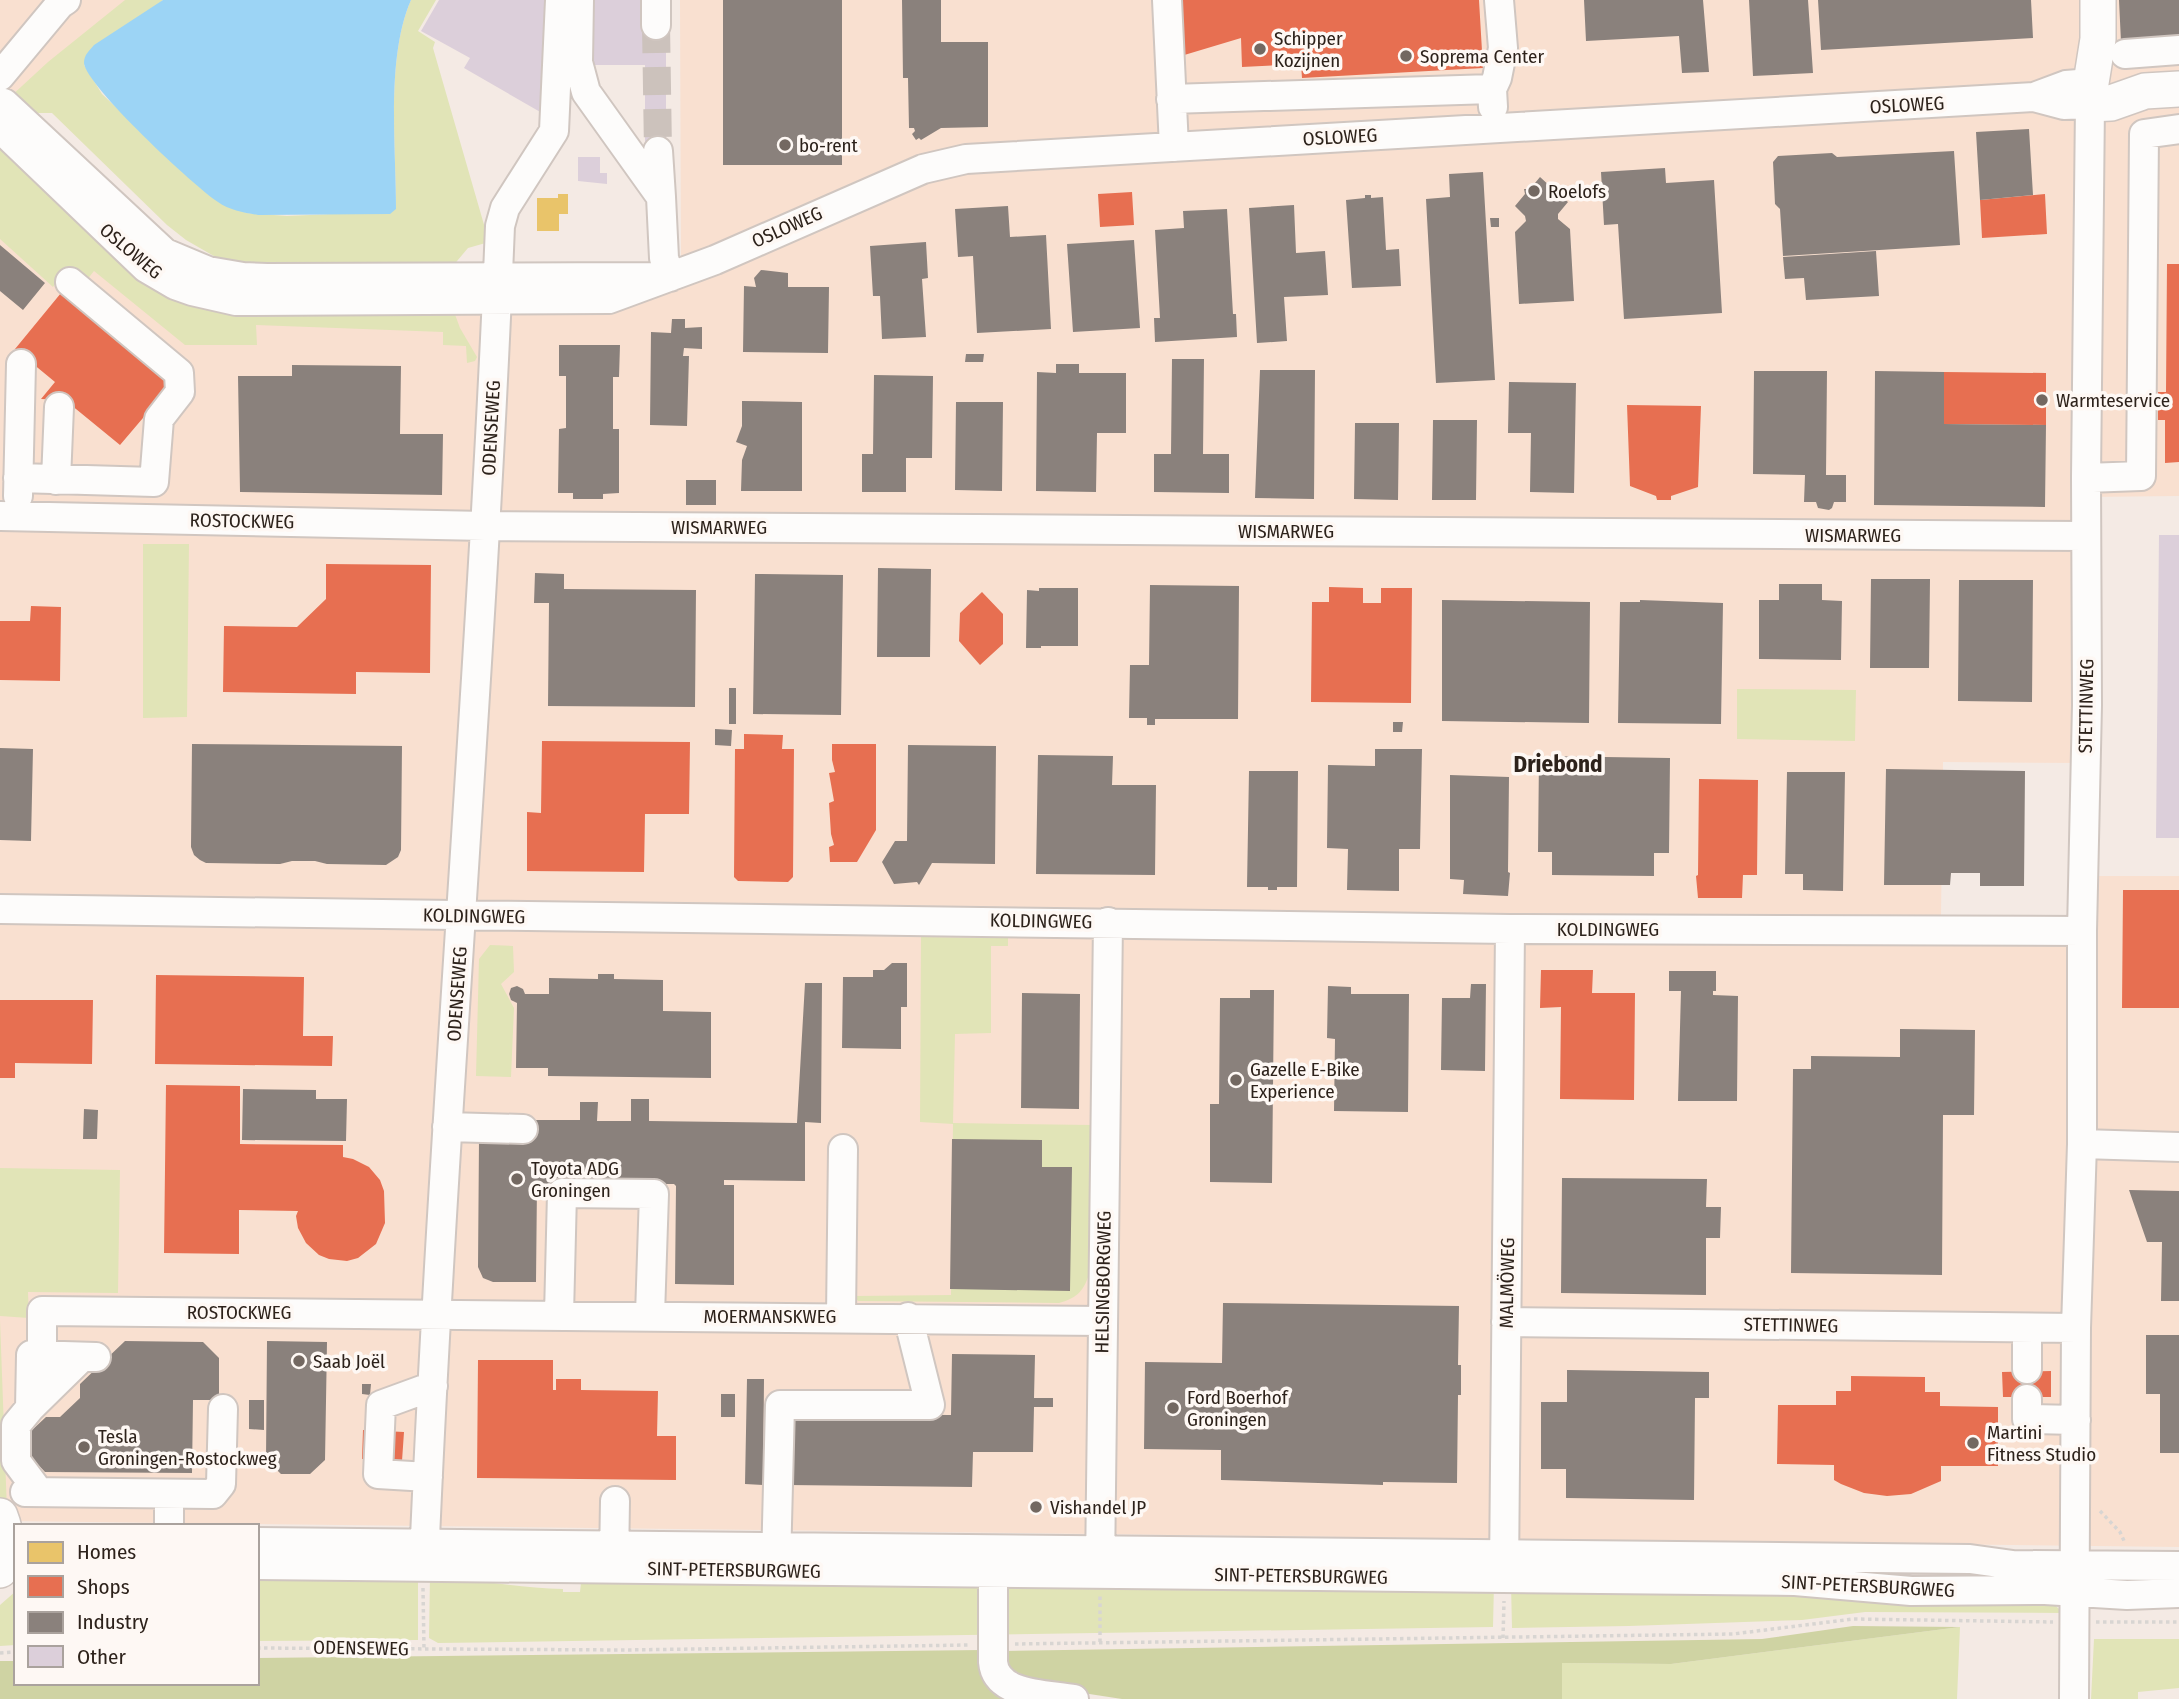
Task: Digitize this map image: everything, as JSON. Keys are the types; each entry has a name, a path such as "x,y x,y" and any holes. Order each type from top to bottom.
{"main road":[{"name":"STETTINWEG","path":"2084,0 2084,40 2090,94"},
{"name":"STETTINWEG","path":"2090,94 2098,39 2098,0"},
{"name":"OSLOWEG","path":"2090,94 2111,103 2162,90"}],"street":[{"path":"1,102 60,4 66,0"},
{"name":"ODENSEWEG","path":"424,1555 447,1128 485,526 500,226 505,208 554,131 560,0"},
{"path":"579,0 578,62 586,92 661,197"},
{"path":"1167,0 1174,147"},
{"path":"1494,129 1492,89 1503,48 1499,0"},
{"path":"2125,54 2179,50"},
{"name":"OSLOWEG","path":"1,102 152,243 185,263 208,271 243,277 498,289 670,277 923,169 943,163 1003,156 2034,97 2066,85 2090,94"},
{"path":"1171,99 1492,89"},
{"name":"STETTINWEG","path":"2074,1699 2076,1328 2082,1144 2082,931 2087,705 2086,478 2090,94"},
{"path":"2086,478 2141,476 2144,134 2179,130"},
{"path":"658,150 664,258 670,277"},
{"path":"18,478 154,482 159,419 180,392 179,373 70,282"},
{"path":"9,516 18,478 21,364"},
{"path":"56,480 59,407"},
{"name":"ROSTOCKWEG","path":"9,516 485,526"},
{"name":"WISMARWEG","path":"485,526 2086,536"},
{"name":"KOLDINGWEG","path":"0,909 1510,929 2082,931"},
{"name":"HELSINGBORGWEG","path":"1100,1562 1108,922"},
{"name":"MALMÖWEG","path":"1504,1567 1510,929"},
{"path":"447,1128 523,1129"},
{"path":"2082,1144 2179,1147"},
{"path":"841,1316 843,1149"},
{"path":"559,1315 562,1193 654,1194 650,1315"},
{"name":"ROSTOCKWEG","path":"35,1351 42,1311 437,1313"},
{"name":"MOERMANSKWEG","path":"437,1313 1103,1321"},
{"path":"776,1559 780,1405 930,1405 908,1317"},
{"name":"STETTINWEG","path":"1506,1322 2076,1328"},
{"path":"2027,1369 2028,1328"},
{"path":"30,1408 35,1351 89,1357 30,1408 16,1426 16,1461 32,1492 169,1494 213,1494 221,1484 223,1409"},
{"path":"428,1477 378,1474 381,1419 382,1405 433,1386"},
{"path":"2027,1399 2027,1419 2076,1420"},
{"path":"169,1494 169,1524"},
{"path":"614,1557 615,1501"},
{"path":"259,1542 424,1555"},
{"path":"259,1565 424,1555"},
{"name":"SINT-PETERSBURGWEG","path":"424,1555 1504,1567 1970,1559 2013,1565 2075,1579 2127,1595 2179,1593"},
{"path":"993,1561 993,1668 1004,1685 1074,1699"},
{"name":"SINT-PETERSBURGWEG","path":"2075,1579 2179,1566"}],"path":[{"path":"2098,1506 2105,1518 2120,1532 2127,1550"},
{"name":"ODENSEWEG","path":"259,1648 424,1649 424,1555"},
{"path":"1100,1562 1100,1642"},
{"path":"1503,1638 1504,1567"},
{"name":"SINT-PETERSBURGWEG","path":"424,1649 626,1650 1733,1634 1853,1619 2179,1622"}],"shaded area":[{"path":"0,0 153,0 117,25 24,129 207,274 681,266 680,0 2179,0 2179,496 2086,497 2083,763 1943,762 1941,915 2083,919 2083,876 2179,876 2179,1547 8,1521 0,1507"}],"green space":[{"path":"125,0 163,0 84,65 102,94 199,186 246,213 287,216 396,209 394,102 398,48 411,0 436,0 418,31 435,42 433,48 489,242 468,248 452,267 275,270 219,259 186,240 167,225 52,113 25,113 9,98 48,62"},
{"path":"0,149 136,268 453,309 460,328 477,357 475,361 467,363 466,346 443,345 443,332 256,325 257,345 185,345 94,271 86,281 59,279 53,287 0,239"},
{"path":"143,544 189,544 187,717 143,718"},
{"path":"1737,689 1856,690 1855,741 1737,739"},
{"path":"921,937 1008,938 1008,946 991,946 991,1033 955,1034 953,1123 1093,1125 1090,1272 1085,1284 1071,1299 1059,1303 858,1301 854,1296 951,1295 953,1124 920,1122"},
{"path":"490,945 513,946 514,972 501,984 514,1008 511,1077 476,1076 479,959"},
{"path":"0,1168 120,1170 118,1293 28,1292 29,1318 0,1316"},
{"path":"0,1320 7,1511 0,1499"},
{"path":"259,1574 418,1575 418,1640 259,1641"},
{"path":"430,1576 563,1589 563,1592 580,1592 581,1583 617,1577 1494,1584 1493,1627 438,1643 429,1638"},
{"path":"1511,1585 2048,1598 2063,1613 1865,1612 1802,1620 1512,1628"},
{"path":"14,1593 14,1645 0,1646 0,1605"},
{"path":"1853,1626 1960,1627 1671,1664 1562,1663 1562,1699 1122,1699 1011,1682 1002,1651 1762,1639"},
{"path":"1960,1627 1957,1699 1562,1699 1561,1663 1671,1664"},
{"path":"2094,1639 2179,1639 2179,1688 2138,1692 2138,1699 2091,1699"},
{"path":"983,1650 1008,1699 0,1699 0,1661 14,1661 14,1685 259,1685 259,1658"}],"water":[{"path":"163,0 411,0 403,23 395,75 396,209 390,214 258,215 222,205 188,177 121,113 89,75 84,63 86,55 94,45"}],"building: Homes":[{"path":"558,194 568,194 568,214 559,214 559,231 537,231 537,198 558,198"}],"building: Shops":[{"path":"1178,0 1479,0 1483,68 1302,78 1301,64 1242,67 1241,38 1181,56"},
{"path":"1132,192 1134,225 1100,227 1098,194"},
{"path":"2045,194 2047,234 1982,238 1980,200"},
{"path":"2167,264 2179,264 2179,462 2165,463 2165,420 2158,420 2158,392 2166,392"},
{"path":"61,293 171,385 120,445 65,400 41,399 55,382 15,349"},
{"path":"1944,372 2046,373 2046,425 1944,424"},
{"path":"1627,405 1701,406 1698,487 1671,496 1671,500 1657,500 1656,496 1630,486"},
{"path":"326,564 431,565 430,673 356,672 356,694 223,692 224,626 297,627 326,599"},
{"path":"1329,587 1363,588 1363,603 1381,603 1381,588 1412,588 1411,703 1311,702 1312,602 1329,602"},
{"path":"982,592 1003,614 1003,644 980,665 959,641 960,613"},
{"path":"31,606 61,607 60,681 0,680 0,621 30,621"},
{"path":"744,734 783,735 782,749 794,749 793,877 788,882 738,881 734,877 735,749 744,749"},
{"path":"542,741 690,742 689,814 645,814 644,872 527,871 527,812 541,813"},
{"path":"832,744 876,744 876,830 857,862 830,862 829,847 834,845 829,803 834,801 829,773 835,772"},
{"path":"1699,779 1758,780 1757,875 1743,875 1742,898 1698,898 1696,876"},
{"path":"2123,890 2179,890 2179,1008 2122,1008"},
{"path":"1541,970 1593,970 1592,993 1635,993 1634,1100 1560,1099 1561,1007 1540,1008"},
{"path":"156,975 304,977 303,1036 333,1036 332,1066 155,1064"},
{"path":"0,1000 93,1000 92,1064 15,1063 15,1078 0,1078"},
{"path":"166,1085 240,1086 240,1144 343,1145 343,1157 369,1167 380,1180 384,1191 385,1223 376,1244 358,1258 347,1261 329,1259 319,1255 306,1243 298,1228 298,1211 239,1210 239,1254 164,1253"},
{"path":"478,1360 553,1360 553,1390 556,1390 556,1379 581,1379 581,1390 658,1391 657,1436 676,1436 676,1480 477,1478"},
{"path":"2051,1371 2051,1397 2003,1397 2002,1372"},
{"path":"1851,1376 1925,1377 1925,1392 1940,1392 1940,1406 1998,1407 1998,1466 1941,1466 1941,1481 1911,1494 1887,1496 1864,1493 1834,1480 1834,1465 1777,1464 1778,1405 1836,1405 1836,1391 1851,1391"},
{"path":"363,1430 404,1432 402,1461 362,1459"}],"building: Industry":[{"path":"723,0 842,0 842,165 723,165"},
{"path":"902,0 941,0 941,42 988,42 988,127 941,128 921,140 916,140 912,134 914,128 909,128 908,78 903,78"},
{"path":"1584,0 1703,0 1709,72 1682,73 1679,36 1586,41"},
{"path":"1749,0 1808,0 1813,73 1753,76"},
{"path":"1818,0 2031,0 2033,38 1821,50"},
{"path":"2119,0 2179,0 2179,45 2121,42"},
{"path":"2029,129 2033,195 1980,200 1976,132"},
{"path":"1954,151 1960,245 1783,256 1780,209 1775,204 1773,162 1778,156 1832,153 1837,157"},
{"path":"1665,168 1666,183 1714,180 1722,313 1624,319 1618,224 1604,225 1601,172"},
{"path":"1483,172 1495,380 1436,383 1426,199 1450,197 1449,174"},
{"path":"1540,177 1551,187 1556,187 1557,193 1568,202 1558,214 1558,219 1570,229 1574,301 1519,304 1515,232 1526,221 1525,216 1515,206 1525,194 1524,189 1530,189"},
{"path":"1365,195 1371,195 1371,198 1383,197 1386,250 1399,249 1401,286 1352,288 1346,200 1365,198"},
{"path":"1294,205 1296,253 1325,251 1328,295 1284,297 1287,341 1257,343 1249,208"},
{"path":"1008,206 1010,237 1046,235 1051,329 977,333 973,256 958,257 955,209"},
{"path":"1227,209 1233,314 1236,314 1237,337 1155,342 1154,318 1160,318 1155,230 1184,228 1183,211"},
{"path":"1490,218 1499,218 1499,227 1491,227"},
{"path":"1134,240 1140,328 1073,332 1067,244"},
{"path":"926,242 928,278 922,279 926,337 882,339 880,296 873,296 870,246"},
{"path":"0,245 45,283 23,310 0,291"},
{"path":"1876,251 1879,296 1806,300 1804,278 1785,279 1783,257"},
{"path":"761,270 788,273 788,287 829,287 828,353 743,352 744,286 756,287 754,278"},
{"path":"672,319 685,319 685,328 702,327 702,349 684,348 683,356 689,356 687,426 650,425 651,332 671,333"},
{"path":"559,345 620,345 619,377 613,377 613,429 619,429 619,493 603,494 603,499 573,499 573,493 558,493 559,429 566,428 566,376 559,376"},
{"path":"966,354 984,354 983,362 965,362"},
{"path":"1172,359 1204,359 1203,454 1229,454 1229,493 1154,492 1154,454 1171,454"},
{"path":"1056,364 1079,364 1079,373 1126,373 1126,433 1097,433 1096,492 1036,491 1037,372 1056,373"},
{"path":"292,365 401,366 400,434 443,434 442,495 240,492 238,376 292,376"},
{"path":"1260,370 1315,370 1314,499 1255,498"},
{"path":"1754,371 1827,371 1826,475 1846,475 1846,502 1834,502 1829,510 1818,508 1816,502 1804,502 1805,475 1753,474"},
{"path":"1875,371 1944,372 1944,424 2046,425 2045,507 1874,505"},
{"path":"874,375 933,376 932,458 906,458 906,492 862,492 862,454 873,454"},
{"path":"1509,382 1576,383 1574,493 1530,492 1531,433 1508,433"},
{"path":"742,401 802,402 802,491 741,491 742,460 747,446 736,442 742,426"},
{"path":"956,402 1003,402 1002,491 955,490"},
{"path":"1433,420 1477,420 1476,500 1432,500"},
{"path":"1355,423 1399,423 1398,500 1354,499"},
{"path":"686,480 716,480 716,505 686,505"},
{"path":"878,568 931,569 930,657 877,657"},
{"path":"535,573 564,574 564,589 696,590 695,707 548,706 549,603 534,603"},
{"path":"755,574 843,575 841,715 753,714"},
{"path":"1871,579 1930,579 1929,668 1870,668"},
{"path":"1959,580 2033,580 2032,702 1958,701"},
{"path":"1779,584 1822,584 1822,600 1842,601 1841,660 1759,659 1759,600 1779,600"},
{"path":"1150,585 1239,586 1238,719 1155,719 1155,725 1147,725 1147,718 1129,718 1130,665 1149,665"},
{"path":"1039,588 1078,588 1078,646 1026,648 1027,590 1039,591"},
{"path":"1442,600 1590,602 1589,723 1442,721"},
{"path":"1640,600 1723,603 1721,724 1618,723 1620,602"},
{"path":"729,688 736,688 736,724 729,724"},
{"path":"1393,722 1403,722 1402,732 1393,732"},
{"path":"715,729 732,730 731,746 715,745"},
{"path":"192,744 402,746 401,850 398,857 386,865 327,864 315,861 280,864 206,863 200,860 191,847"},
{"path":"908,745 996,746 995,864 932,863 919,885 917,882 894,884 882,862 895,841 907,841"},
{"path":"0,748 33,749 31,841 0,840"},
{"path":"1375,749 1422,749 1420,849 1399,849 1399,891 1347,890 1348,849 1327,848 1328,765 1375,766"},
{"path":"1038,755 1113,756 1112,785 1156,785 1155,875 1036,874"},
{"path":"1539,756 1670,758 1669,853 1654,853 1654,876 1552,875 1552,852 1538,852"},
{"path":"1886,769 2025,771 2024,886 1980,886 1980,873 1951,873 1950,885 1884,885"},
{"path":"1249,771 1298,771 1297,887 1268,890 1268,887 1247,887"},
{"path":"1787,772 1845,772 1843,891 1803,890 1803,874 1785,874"},
{"path":"1450,775 1509,777 1508,896 1463,894 1464,880 1450,879"},
{"path":"892,963 907,963 907,1007 901,1007 901,1049 842,1048 843,977 873,977 873,970 884,970"},
{"path":"1669,971 1716,971 1716,991 1713,991 1713,995 1738,996 1737,1101 1678,1101 1681,991 1669,991"},
{"path":"598,974 614,974 614,979 663,980 663,1011 711,1012 711,1078 548,1076 548,1068 516,1068 517,1003 511,1000 511,988 517,986 523,989 525,994 549,994 549,978 598,979"},
{"path":"805,983 822,983 821,1123 805,1122 805,1181 724,1180 724,1185 734,1185 734,1285 675,1284 674,1184 537,1184 536,1282 493,1282 483,1278 478,1267 479,1140 527,1120 580,1120 580,1102 598,1102 597,1121 631,1121 631,1099 649,1099 649,1121 797,1123"},
{"path":"1471,984 1486,984 1485,1071 1441,1070 1442,998 1470,998"},
{"path":"1328,986 1351,987 1351,994 1409,994 1408,1112 1334,1111 1335,1039 1327,1038"},
{"path":"1250,990 1274,990 1272,1183 1210,1182 1210,1104 1219,1104 1220,998 1250,998"},
{"path":"1022,993 1080,994 1079,1109 1021,1108"},
{"path":"1900,1029 1975,1030 1974,1115 1943,1115 1942,1275 1791,1273 1793,1069 1811,1069 1811,1056 1900,1057"},
{"path":"243,1089 316,1090 316,1099 347,1099 346,1141 242,1140"},
{"path":"84,1109 98,1110 97,1139 83,1139"},
{"path":"952,1139 1042,1140 1042,1167 1072,1167 1070,1291 950,1289"},
{"path":"1562,1178 1707,1179 1706,1207 1721,1207 1720,1238 1706,1238 1706,1295 1561,1293"},
{"path":"2129,1190 2179,1191 2179,1301 2161,1301 2162,1242 2147,1242"},
{"path":"1223,1303 1459,1306 1458,1365 1461,1365 1461,1395 1458,1395 1457,1483 1383,1482 1383,1485 1221,1480 1221,1450 1144,1449 1145,1362 1222,1363"},
{"path":"2146,1335 2179,1335 2179,1453 2160,1453 2160,1394 2146,1394"},
{"path":"125,1341 203,1342 219,1358 219,1400 193,1400 192,1473 45,1472 31,1457 31,1431 46,1417 60,1417 80,1398 80,1384"},
{"path":"267,1341 327,1342 325,1460 310,1474 281,1474 266,1459"},
{"path":"952,1354 1035,1355 1034,1398 1053,1398 1053,1407 1034,1407 1033,1452 973,1452 972,1487 788,1485 789,1414 951,1415"},
{"path":"1567,1370 1709,1372 1709,1398 1695,1398 1694,1500 1566,1498 1566,1469 1541,1469 1541,1402 1567,1402"},
{"path":"747,1379 764,1379 763,1485 745,1484"},
{"path":"362,1384 371,1384 370,1395 362,1394"},
{"path":"721,1394 735,1394 735,1417 721,1417"},
{"path":"249,1400 264,1400 264,1430 249,1429"}],"building: Other":[{"path":"439,0 552,0 542,113 464,68 470,58 421,31"},
{"path":"588,0 645,0 645,34 666,34 666,146 645,146 645,65 588,65"},
{"path":"578,157 600,157 600,173 607,173 607,184 578,181"},
{"path":"2159,535 2179,535 2179,838 2156,838"}],"tunnel":[{"path":"656,25 658,151"}],"place":[{"name":"Schipper Kozijnen","path":"1260,49"},
{"name":"Soprema Center","path":"1406,56"},
{"name":"bo-rent","path":"785,145"},
{"name":"Roelofs","path":"1534,191"},
{"name":"Warmteservice","path":"2042,400"},
{"name":"Gazelle E-Bike Experience","path":"1236,1080"},
{"name":"Toyota ADG Groningen","path":"517,1179"},
{"name":"Saab Joël","path":"299,1361"},
{"name":"Ford Boerhof Groningen","path":"1173,1408"},
{"name":"Martini Fitness Studio","path":"1973,1443"},
{"name":"Tesla Groningen-Rostockweg","path":"84,1447"},
{"name":"Vishandel JP","path":"1036,1507"}],"district":[{"name":"Driebond","path":"1558,764"}]}
